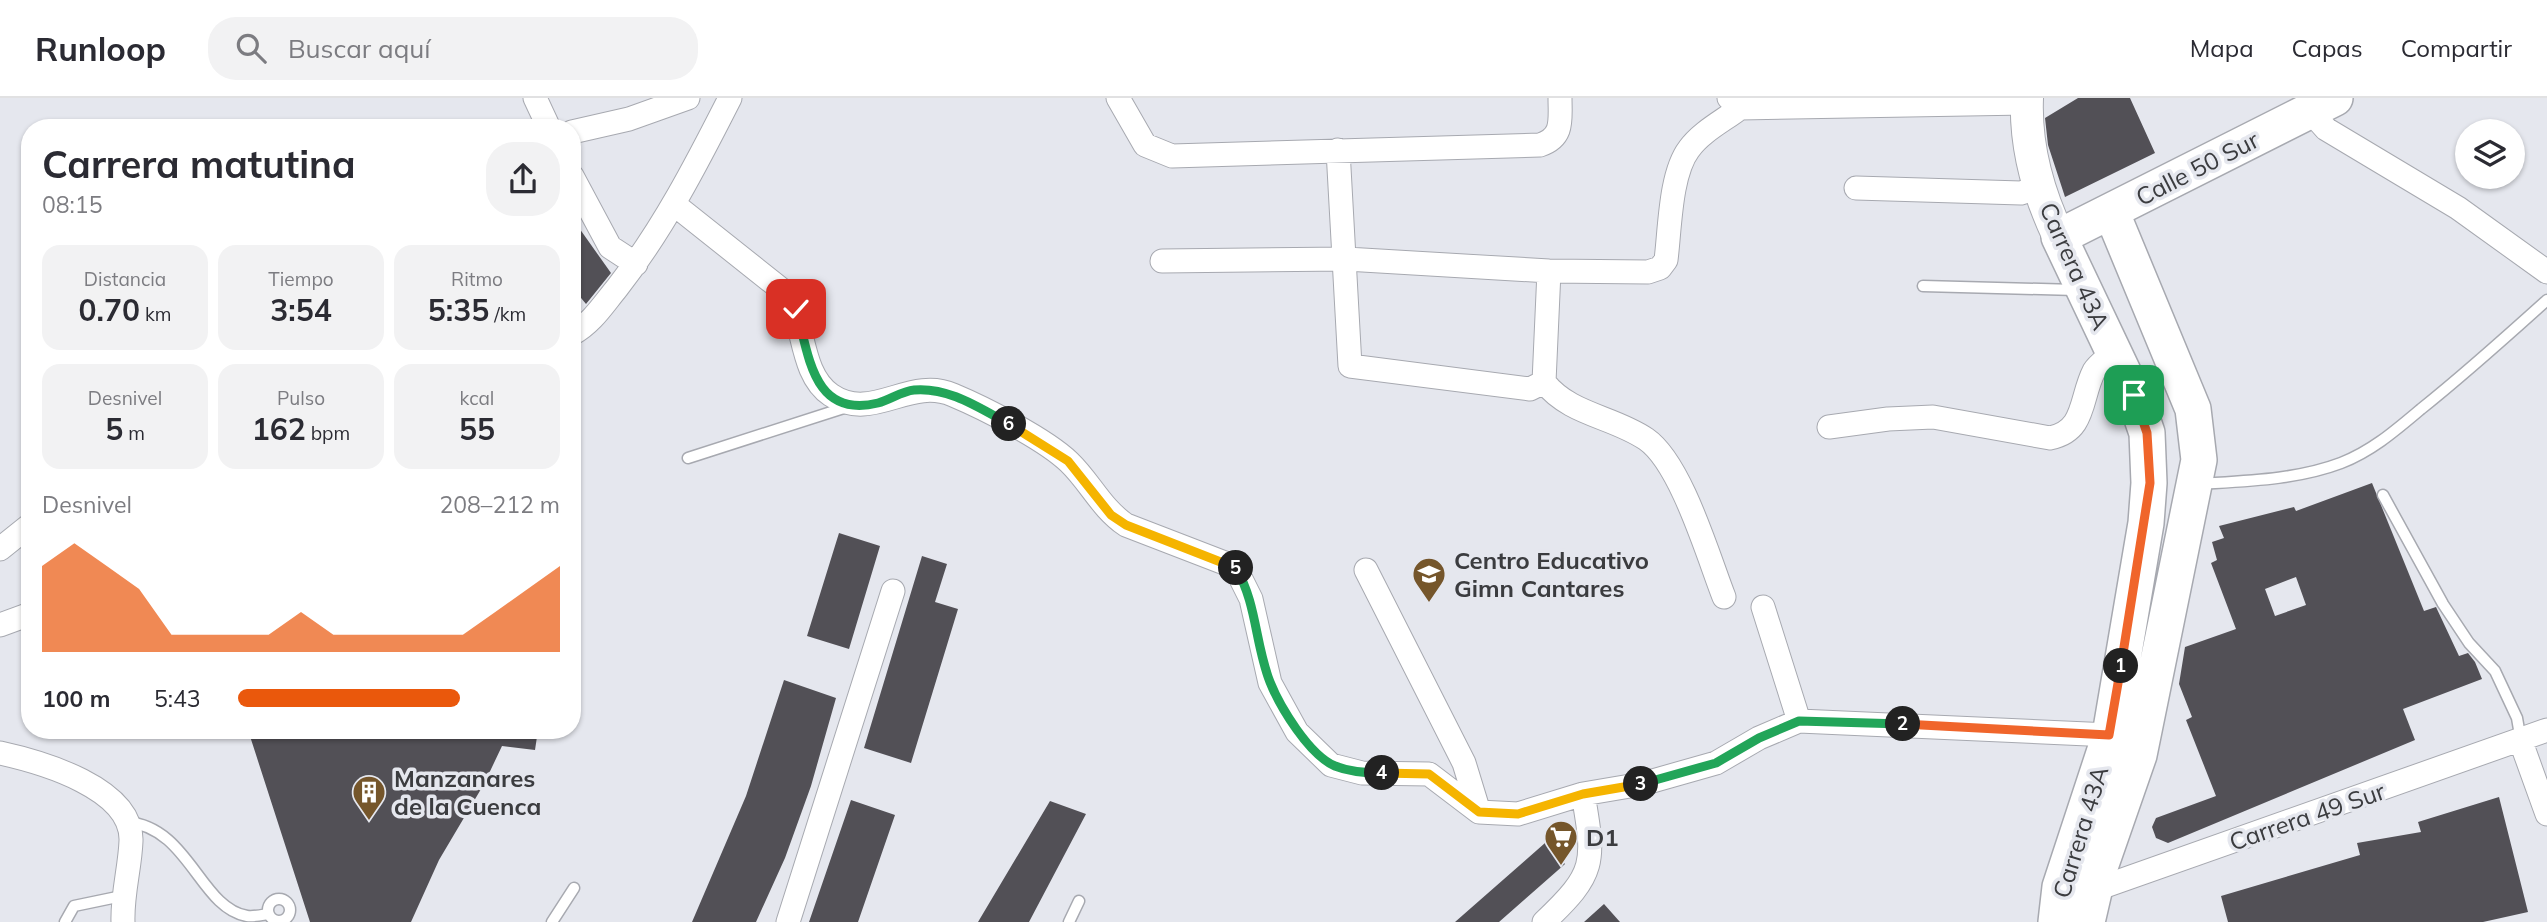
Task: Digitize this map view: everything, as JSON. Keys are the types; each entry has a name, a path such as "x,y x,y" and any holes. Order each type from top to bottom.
{"main road":[{"name":"Carrera 43A","path":"2026,101 2028,145 2040,187 2059,237 2114,352 2147,433 2150,483 2146,523 2109,735 2060,887 2056,922"},
{"name":"Calle 50 Sur","path":"2059,237 2323,104"},
{"name":"Carrera 43A","path":"2090,906 2139,755 2199,460 2193,409 2111,211"},
{"path":"2086,292 2103,275 2113,270 2135,270"}],"street":[{"path":"536,98 546,119"},
{"path":"581,130 629,119 688,98"},
{"path":"581,329 636,264 675,205 730,98"},
{"path":"1118,98 1145,145 1172,156 1540,145 1552,141 1560,132 1560,98"},
{"path":"1162,261 1346,259 1549,271 1648,272 1660,268 1667,260 1677,175 1688,150 1734,103 2026,101"},
{"path":"2323,104 2326,129 2458,208 2547,272"},
{"path":"1338,150 1350,366 1530,389 1544,382"},
{"path":"1856,188 2021,193 2040,187"},
{"path":"581,193 610,247 636,264"},
{"path":"675,205 787,294 796,309 812,374 828,394 850,406 878,403 913,390 950,393 1019,429 1068,461 1111,515 1126,525 1235,567 1251,600 1270,683 1297,732 1331,765 1362,773 1429,774 1479,812 1518,814 1583,794 1643,784 1716,763 1759,738 1799,721 2109,735"},
{"path":"1549,271 1544,382 1555,397 1647,439 1665,457 1679,484 1724,597"},
{"path":"1829,427 1888,419 1933,417 2050,438 2057,437 2077,423 2095,368 2114,352"},
{"path":"0,549 21,532"},
{"path":"1366,570 1464,763 1479,812"},
{"path":"788,922 893,591"},
{"path":"1763,607 1799,721"},
{"path":"0,625 21,617"},
{"name":"Carrera 49 Sur","path":"2090,906 2547,730"},
{"path":"2521,742 2547,814"},
{"path":"0,753 43,765 104,792 127,822 131,839 122,896 122,922"},
{"path":"1544,922 1584,880 1591,859 1591,838 1583,794"},
{"path":"781,922 798,890"}],"lane":[{"path":"1923,286 2068,289 2086,292"},
{"path":"2195,485 2254,482 2291,475 2340,463 2374,448 2470,370 2547,300"},
{"path":"688,458 850,406"},
{"path":"2383,495 2443,604 2469,643 2495,671 2517,718 2521,742"},
{"path":"127,822 146,823 162,832 225,904 246,916 268,914"},
{"path":"552,922 574,888"},
{"path":"65,922 74,906 122,896"},
{"path":"1069,922 1079,901"}],"building":[{"path":"2078,98 2130,98 2155,153 2065,197 2048,145 2045,118"},
{"path":"581,231 611,273 586,304 581,298"},
{"path":"2372,483 2424,611 2436,607 2459,656 2468,653 2482,679 2403,709 2415,740 2168,843 2156,838 2152,827 2156,818 2216,796 2186,720 2192,717 2179,684 2185,647 2236,629 2211,563 2217,560 2212,542 2224,538 2219,526 2294,507 2296,511","holes":["2296,577 2306,605 2275,616 2265,589"]},
{"path":"839,533 880,546 849,649 807,636"},
{"path":"922,556 947,564 935,602 958,609 911,763 864,748"},
{"path":"784,680 836,698 811,786 785,858 756,922 692,922 746,796"},
{"name":"Manzanares de la Cuenca","path":"251,739 537,739 535,750 502,746 484,784 439,860 411,922 310,922"},
{"path":"2499,797 2528,912 2483,922 2228,922 2221,896 2360,855 2357,843 2421,832 2418,822"},
{"path":"851,800 895,815 858,922 809,922"},
{"path":"1050,801 1086,814 1029,922 978,922"},
{"path":"1545,843 1565,864 1499,922 1455,922"},
{"path":"1604,904 1620,922 1584,922"}],"place":[{"name":"Centro Educativo Gimn Cantares","path":"1429,604"},
{"name":"Manzanares de la Cuenca","path":"369,822"},
{"name":"D1","path":"1561,867"}],"route":[{"path":"796,309 812,374 828,394 850,406 878,403 913,390 950,393 1019,429 1068,461 1111,515 1126,525 1235,567 1251,600 1270,683 1297,732 1331,765 1362,773 1429,774 1479,812 1518,814 1583,794 1643,784 1716,763 1759,738 1799,721 1940,725 2109,735 2146,523 2150,483 2147,433 2134,395"}]}
